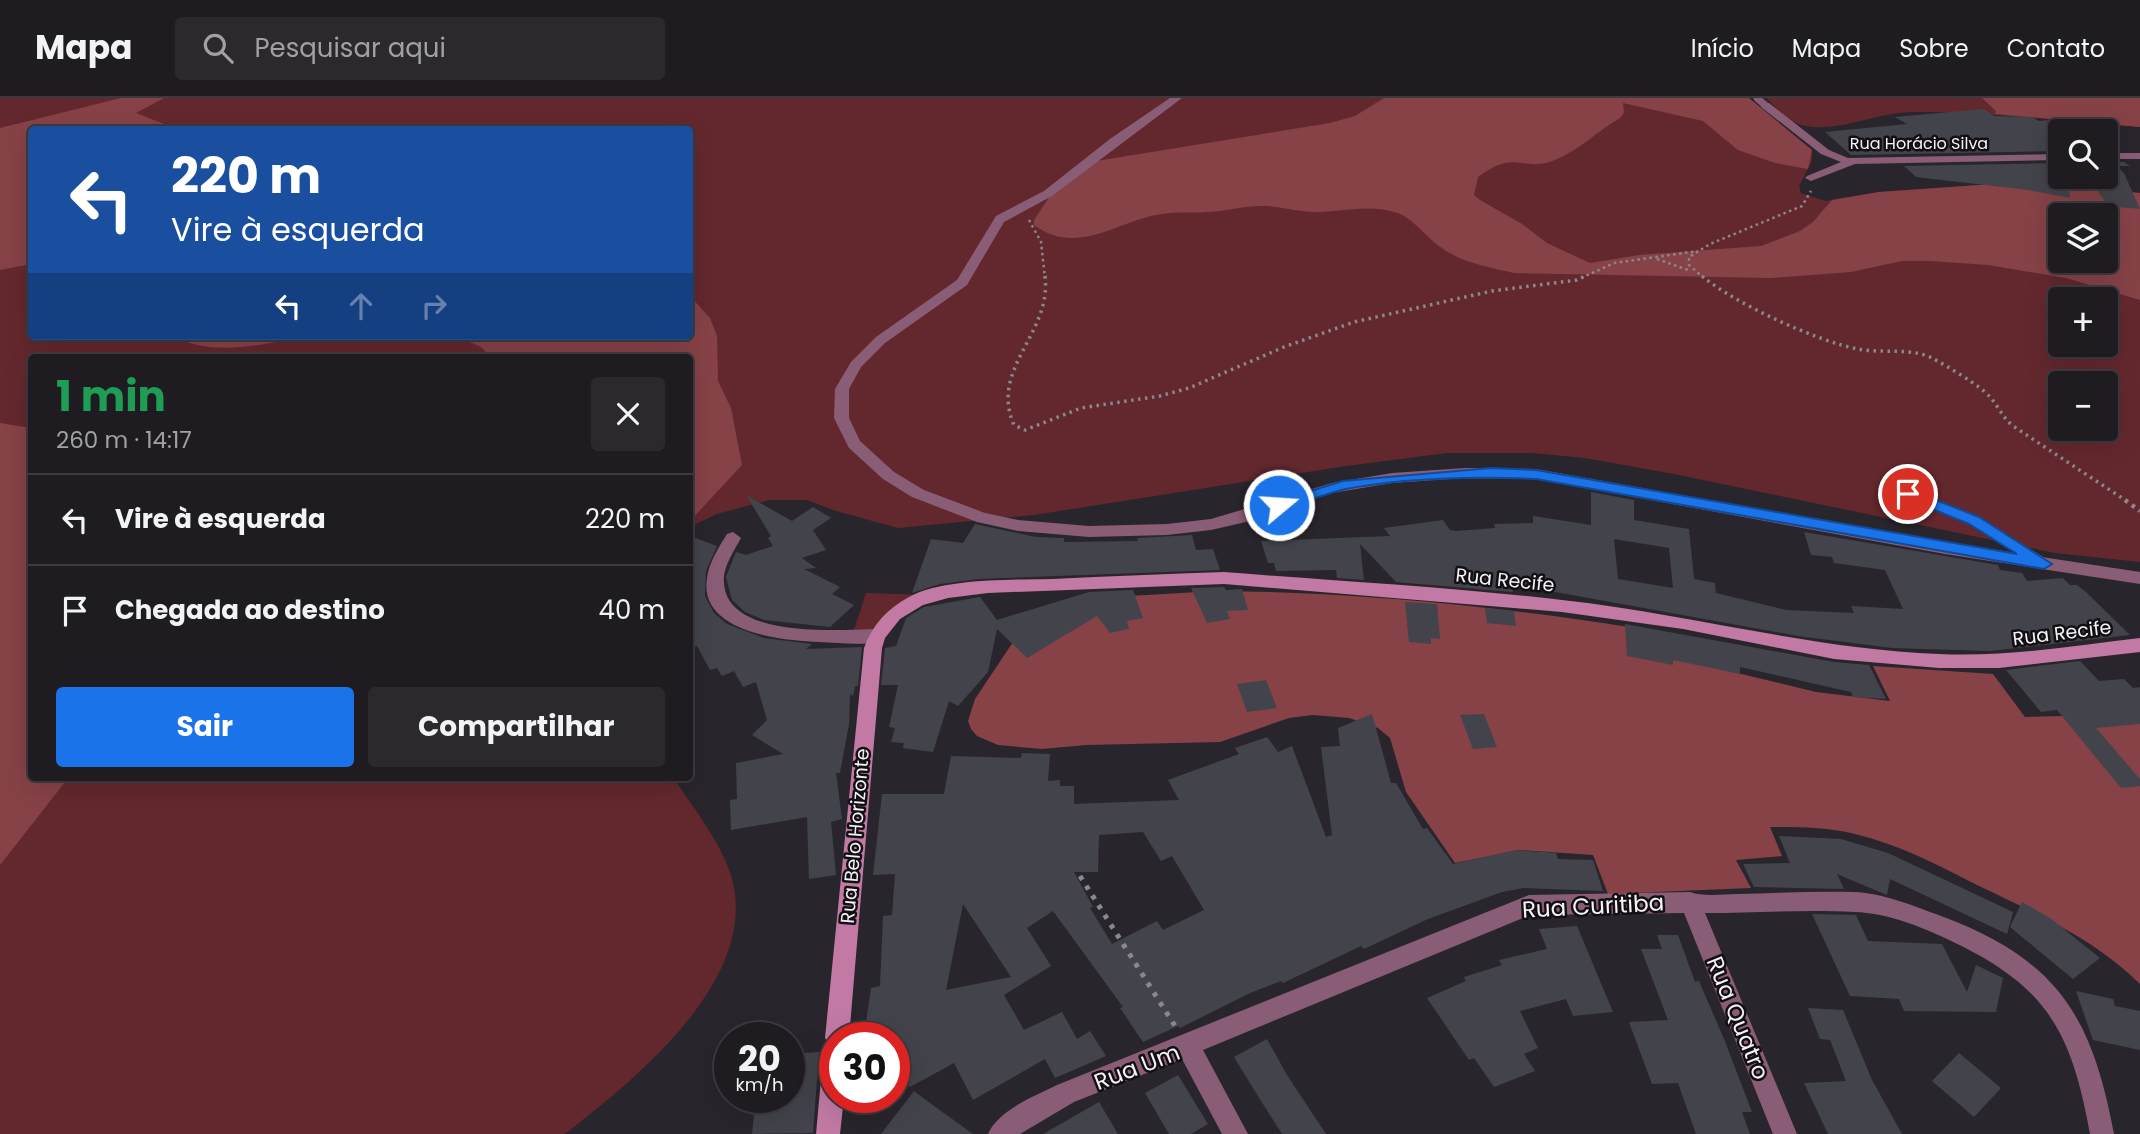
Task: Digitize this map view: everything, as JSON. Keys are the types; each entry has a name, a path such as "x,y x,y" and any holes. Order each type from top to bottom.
{"street":[{"path":"1177,98 1110,143 1046,194 998,221 981,244 963,282 923,315 875,345 845,383 841,421 857,448 894,481 948,509 989,520 1073,530 1174,528 1237,519 1343,485 1511,473 1591,482 1787,520 2140,578"},
{"name":"Rua Horácio Silva","path":"1761,102 1828,154 1858,161 2048,157"},
{"path":"1814,176 1829,163 1828,154"},
{"path":"2118,156 2137,156"},
{"path":"1814,176 1858,161"},
{"path":"733,538 715,585 717,596 731,613 755,627 783,635 877,636"},
{"name":"Rua Recife","path":"877,636 885,624 905,607 948,592 988,587 1224,578 1562,606 1683,623 1834,652 1939,661 1999,661 2140,645"},
{"name":"Rua Belo Horizonte","path":"837,1022 869,680 877,636"},
{"name":"Rua Curitiba","path":"1188,1045 1515,908 1543,904 1690,902 1826,901 1877,905 1924,919 1986,946 2026,973 2065,1015 2084,1052 2102,1134"},
{"name":"Rua Quatro","path":"1690,902 1785,1134"},
{"name":"Rua Um","path":"1000,1134 1027,1115 1077,1090 1188,1045 1236,1134"},
{"path":"828,1134 830,1113"}],"lane":[{"path":"1908,494 1974,520 2044,564"}],"path":[{"path":"1046,194 1046,201 1029,222 1043,248 1047,283 1044,309 1018,358 1007,391 1007,409 1014,425 1026,430 1081,408 1160,396 1189,388 1341,325 1492,291 1577,280 1606,265 1698,251 1802,206 1811,195 1814,176"},
{"path":"1697,274 1688,262 1698,251"},
{"path":"1649,258 1672,262 1789,325 1848,346 1876,352 1926,356 1990,396 2000,415 2013,426 2067,458 2140,511"},
{"path":"1080,876 1188,1045"}],"shaded area":[{"path":"0,98 1749,98 1812,150 1812,161 1799,186 1801,193 1825,201 1879,192 2022,182 2048,184 2048,189 2097,189 2140,193 2140,562 2055,553 1674,474 1585,458 1532,453 1447,453 1346,466 1034,515 898,528 807,500 769,500 717,514 693,526 693,354 28,354 28,781 676,781 722,853 732,879 735,917 727,954 709,990 685,1024 656,1056 565,1134 0,1134"},
{"path":"121,98 164,98 136,113 164,124 190,126 28,126 28,265 0,270 0,128"},
{"path":"1384,98 1749,98 1812,150 1808,169 1775,163 1738,150 1703,121 1623,103 1624,113 1620,118 1572,151 1544,163 1510,162 1491,168 1478,177 1474,195 1522,224 1547,243 1590,263 1639,255 1761,246 1800,231 1813,222 1832,200 1879,192 2022,182 2048,184 2048,189 2097,189 2140,193 2140,300 2118,293 2118,287 2096,287 2066,278 1988,265 1930,261 1902,261 1851,272 1771,278 1514,273 1456,257 1404,216 1378,209 1312,212 1259,206 1170,213 1085,237 1068,238 1051,234 1034,225 1034,220 1050,196 1090,162 1330,123 1355,116"},
{"path":"1766,98 2140,98 2140,127 2118,125 2118,119 2048,119 1910,112 1818,127 1805,126 1784,115"},
{"path":"1982,98 2140,98 2140,127 2118,125 2118,119 2051,119 1995,114 1996,111"},
{"path":"693,299 710,318 717,336 718,381 731,408 742,465 693,518 693,354 488,354 481,347 465,340 693,340"},
{"path":"185,340 284,340 220,348"},
{"path":"0,423 28,428 28,781 66,781 0,865"},
{"path":"1216,591 1320,594 1423,602 1629,627 1633,648 1816,692 1890,701 1873,666 1993,674 2025,717 2140,714 2140,984 2103,953 2042,916 1918,856 1887,843 1844,832 1770,827 1782,856 1736,860 1751,888 1608,894 1593,855 1520,850 1455,863 1406,792 1390,738 1378,728 1349,718 1313,715 1289,718 1220,742 1086,745 1042,749 998,745 977,736 971,729 968,721 975,699 1019,633 1094,598"},
{"path":"866,593 929,595 877,635 852,636"}],"building":[{"path":"1984,109 1994,116 2048,120 2048,151 1851,155 1825,132 1907,124 1895,117"},
{"path":"2118,162 2124,162 2130,166 2118,166"},
{"path":"2048,163 2048,189 2069,189 2070,198 2028,190 1916,177 1904,166"},
{"path":"2118,168 2124,173 2140,209 2106,203 2096,189 2118,189"},
{"path":"1591,492 1634,500 1634,520 1689,529 1694,579 1715,583 1716,593 1786,610 1854,613 1851,606 1903,609 1885,570 1834,563 1832,557 1811,555 1804,532 1998,565 2000,570 2022,573 2027,581 2063,578 2070,585 2077,585 2086,592 2130,635 1990,651 1892,648 1798,636 1512,584 1513,592 1396,582 1360,544 1364,580 1337,578 1336,570 1276,571 1274,563 1268,563 1261,541 1390,536 1384,528 1443,520 1450,530 1456,531 1495,528 1494,524 1533,523 1533,516 1591,525","holes":["1614,539 1669,548 1673,588 1618,579"]},
{"path":"746,495 792,521 813,507 831,518 813,530 826,550 802,558 816,568 804,569 840,587 832,594 854,605 830,627 764,620 745,612 732,600 726,577 736,552 746,555 773,546 768,538 771,536"},
{"path":"975,524 1036,537 1064,538 1064,542 1138,541 1137,538 1192,535 1196,550 1213,549 1220,570 978,579 940,584 912,593 931,539 963,543"},
{"path":"693,537 717,546 706,571 705,596 714,613 727,624 764,638 812,644 806,649 862,647 858,686 855,686 853,696 850,694 849,724 840,773 836,773 842,819 831,822 836,875 809,879 807,817 731,830 730,800 737,799 736,763 783,754 752,735 767,720 756,682 743,687 734,671 722,676 717,668 710,670 697,646 693,647"},
{"path":"1224,587 1226,590 1242,589 1248,610 1227,611 1230,619 1207,623 1191,588"},
{"path":"1133,590 1143,618 1127,621 1129,629 1110,633 1097,616 1027,658 997,629 988,672 958,706 949,701 933,752 903,748 904,743 891,742 895,728 889,727 898,685 881,685 885,648 896,646 906,618 924,607 980,597 997,620 1089,592"},
{"path":"1405,602 1437,604 1440,639 1431,638 1431,644 1409,642"},
{"path":"1485,608 1514,611 1516,626 1487,623"},
{"path":"1625,624 1834,662 1869,665 1886,699 1853,697 1851,692 1740,667 1740,674 1673,660 1673,665 1627,656"},
{"path":"2080,661 2099,681 2124,679 2133,688 2140,687 2140,724 2096,728 2140,779 2140,786 2121,788 2057,710 2041,712 2006,670"},
{"path":"1266,680 1277,708 1247,712 1237,684"},
{"path":"1372,714 1391,783 1396,783 1423,829 1427,828 1453,864 1515,850 1556,853 1558,859 1593,860 1603,891 1523,888 1502,892 1428,919 1364,949 1361,946 1283,983 1281,981 1250,993 1180,1028 1178,1026 1143,1042 1120,1008 1123,1007 1053,911 1027,928 1051,966 1004,995 1024,1030 1062,1012 1077,1039 1090,1031 1106,1056 1055,1078 1045,1059 973,1100 954,1063 910,1087 910,1022 866,1022 871,988 880,986 883,916 892,915 895,874 873,875 882,794 944,794 951,756 1021,758 1022,753 1050,754 1048,781 1060,780 1060,786 1074,786 1074,804 1179,800 1168,780 1239,754 1235,748 1267,737 1278,752 1292,746 1326,837 1332,835 1321,747 1340,746 1338,728","holes":["1143,832 1161,861 1172,856 1204,910 1163,930 1157,921 1112,944 1090,908 1093,907 1074,872 1098,872 1099,835","963,904 1011,977 946,990"]},
{"path":"1484,714 1497,747 1473,749 1460,715"},
{"path":"1779,836 1841,839 1888,853 2013,912 2007,934 1890,879 1887,895 1837,874 1844,889 1754,887 1743,864 1790,863"},
{"path":"2022,902 2050,918 2100,958 2073,979 2010,927"},
{"path":"1812,914 1856,915 1868,941 1942,944 1967,992 1976,965 2003,978 1996,1012 1904,1011 1899,999 1850,996"},
{"path":"1577,926 1613,1012 1573,1016 1566,999 1520,1011 1538,1048 1524,1054 1535,1071 1494,1087 1474,1058 1469,1060 1427,998 1466,981 1464,977 1502,965 1499,960 1547,949 1539,929"},
{"path":"1657,935 1678,935 1695,982 1699,981 1752,1112 1742,1112 1750,1134 1696,1134 1678,1083 1652,1084 1629,1022 1668,1020 1641,949 1662,949"},
{"path":"2076,991 2113,999 2115,1006 2140,1011 2140,1050 2093,1040"},
{"path":"1808,1008 1843,1010 1872,1080 1902,1134 1828,1134 1804,1083 1846,1081 1830,1040 1820,1039"},
{"path":"1267,1039 1326,1134 1282,1134 1256,1093 1234,1057"},
{"path":"819,1052 813,1133 752,1134 754,1113 805,1113 805,1053"},
{"path":"1959,1053 2001,1088 1974,1117 1932,1081"},
{"path":"1178,1075 1208,1124 1191,1134 1169,1134 1145,1093"},
{"path":"914,1091 973,1134 881,1134 897,1113 910,1113 910,1096"},
{"path":"1099,1102 1118,1134 1043,1134"}],"route":[{"path":"1279,505 1343,485 1366,482 1491,472 1536,474 2044,564 1974,520 1908,494"}]}
